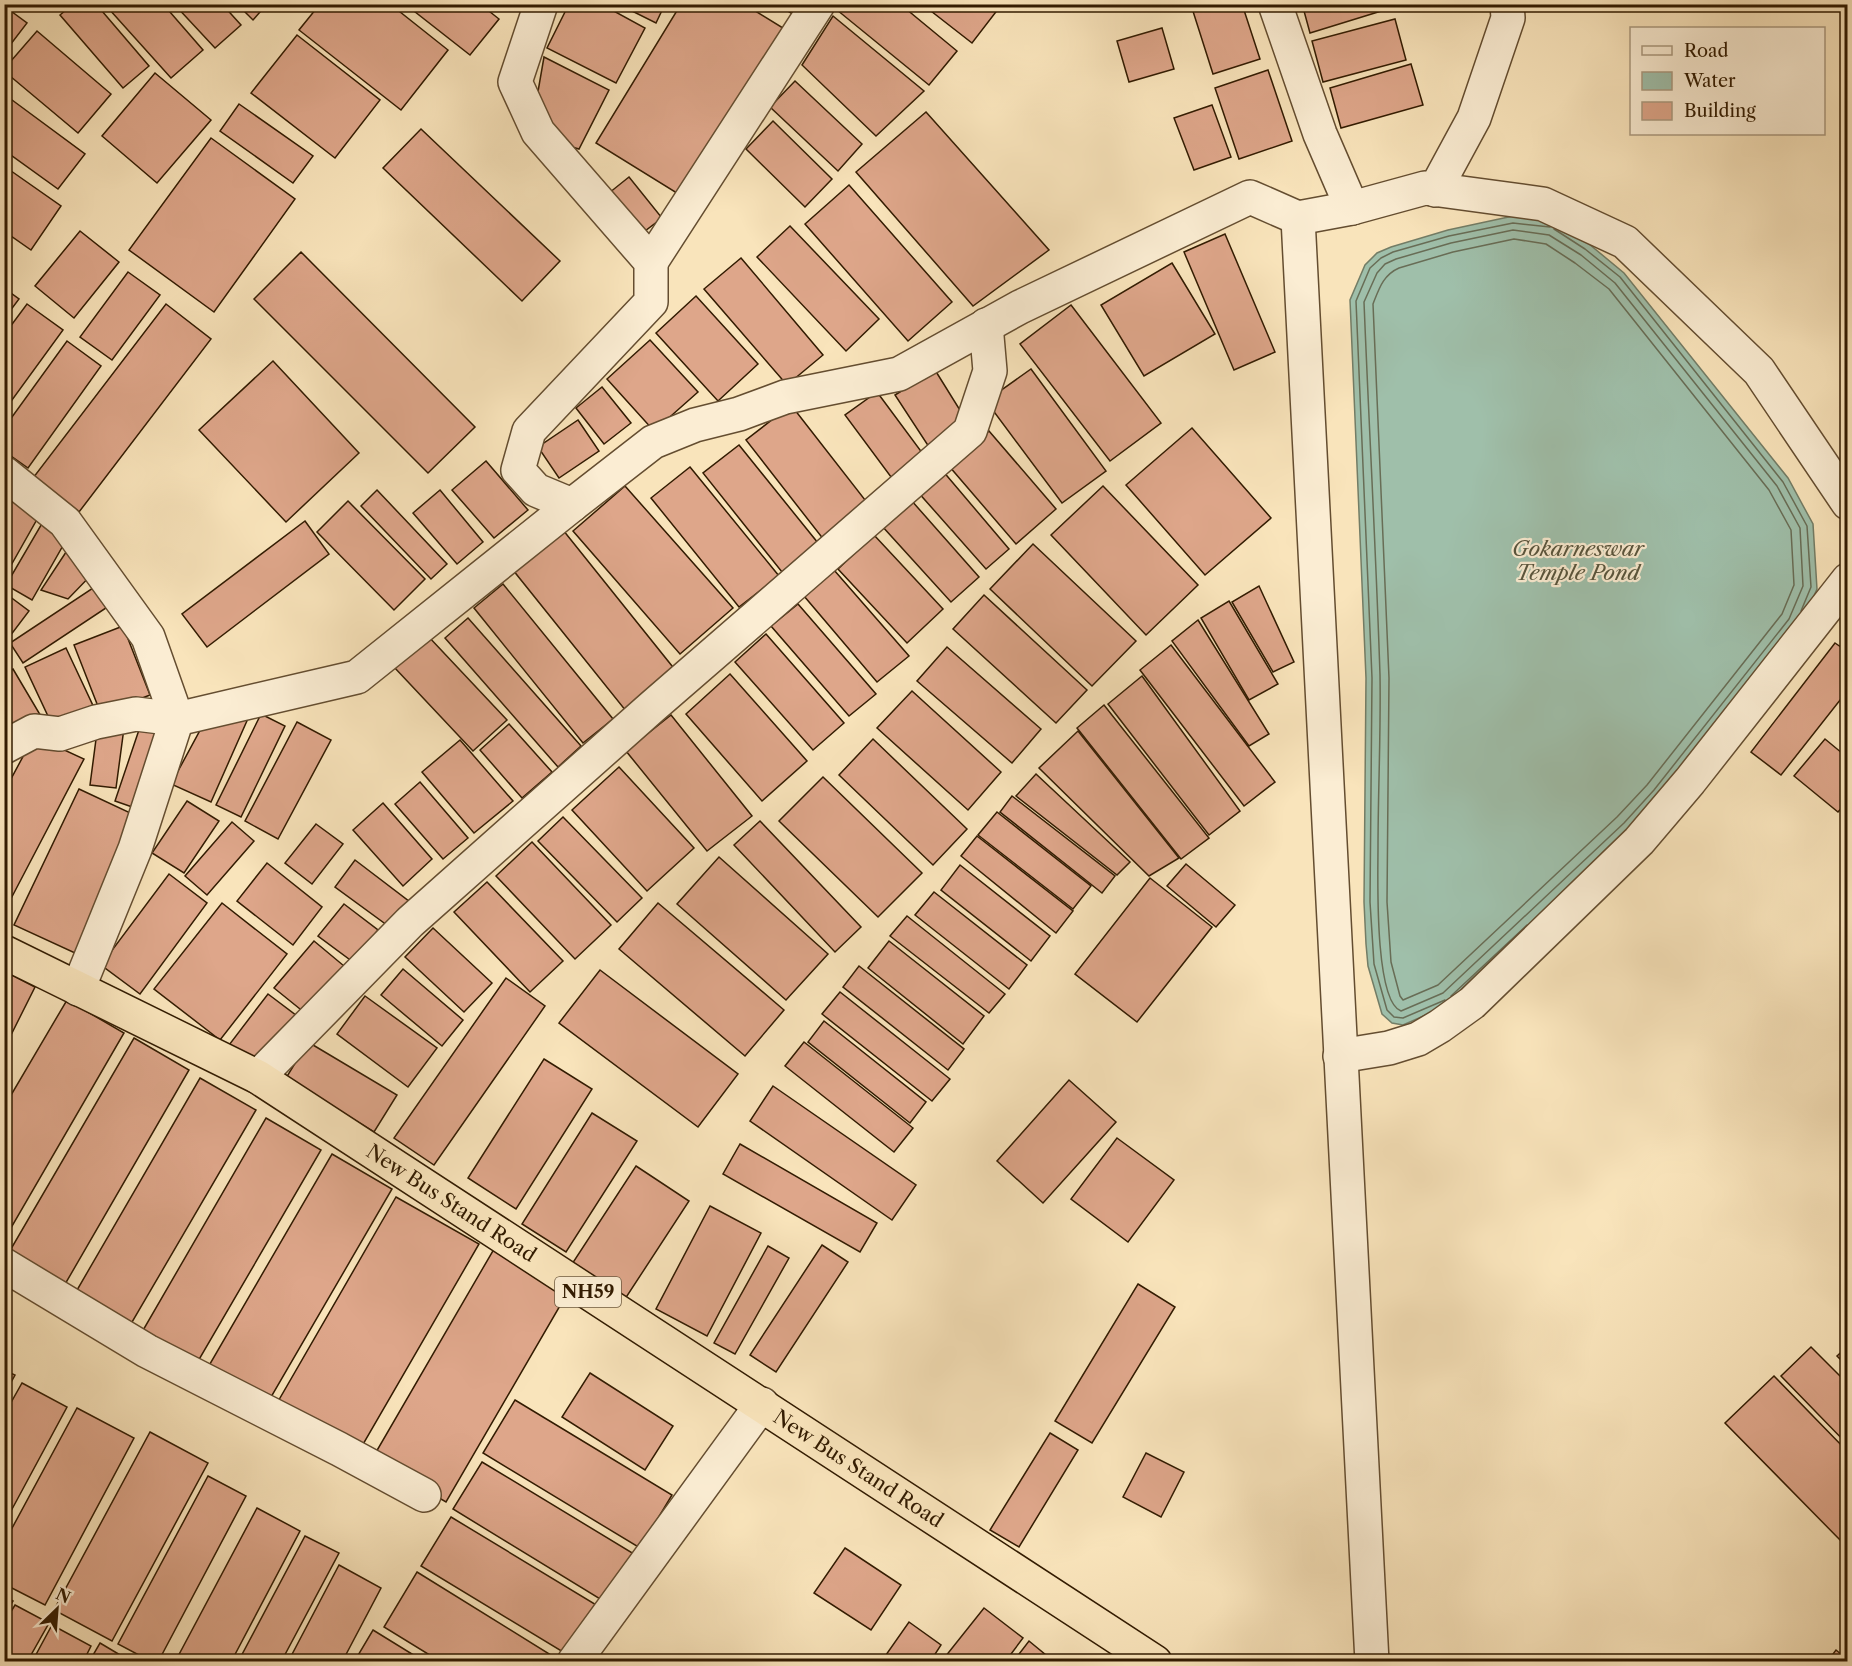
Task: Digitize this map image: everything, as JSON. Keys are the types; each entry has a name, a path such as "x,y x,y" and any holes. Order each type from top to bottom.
{"highway":[{"name":"New Bus Stand Road","path":"4,952 258,1077 1155,1662"}],"street":[{"path":"541,4 515,82 537,132 651,262"},
{"path":"572,505 536,490 518,470 529,432 651,302 651,262 818,4"},
{"path":"1275,4 1320,134 1352,208"},
{"path":"1435,190 1474,118 1517,9"},
{"path":"4,747 34,731 60,734 96,722 136,714 177,719 357,677 653,442 695,425 739,414 785,397 899,374 986,325 1250,197 1298,218 1352,208 1425,188 1543,204 1625,242 1759,371 1848,503"},
{"path":"1298,218 1372,1662"},
{"path":"258,1077 410,922 652,707 970,431 990,371 986,325"},
{"path":"4,473 64,522 148,637 177,719 135,849 78,989"},
{"path":"1340,1056 1389,1048 1418,1039 1472,1003 1639,841 1690,781 1848,580"},
{"path":"4,1265 147,1351 424,1495"},
{"path":"574,1662 762,1404"}],"water":[{"name":"Gokarneswar Temple Pond","path":"1513,216 1554,222 1589,244 1624,273 1788,478 1813,524 1817,589 1801,625 1664,799 1451,1004 1403,1025 1392,1023 1382,1014 1368,966 1366,944 1364,902 1366,678 1350,300 1365,265 1377,253 1448,230"}],"building":[{"path":"73,4 96,4 149,66 123,88 60,15"},
{"path":"114,4 163,4 203,50 171,78 109,9"},
{"path":"174,4 222,4 241,25 215,48"},
{"path":"237,4 267,4 253,20"},
{"path":"320,4 390,4 448,50 401,110 299,30"},
{"path":"405,4 480,4 499,19 470,55"},
{"path":"569,4 601,4 645,28 616,83 547,48"},
{"path":"618,4 665,4 656,23"},
{"path":"681,4 744,4 783,28 680,195 596,143"},
{"path":"776,4 810,4 801,19"},
{"path":"842,4 900,4 957,51 929,85 837,10"},
{"path":"922,4 1002,4 972,43"},
{"path":"1242,4 1260,59 1213,74 1191,5"},
{"path":"1326,4 1404,4 1310,33 1304,11"},
{"path":"4,6 27,23 4,53"},
{"path":"833,16 924,91 876,136 802,65"},
{"path":"1395,19 1406,60 1323,82 1312,41"},
{"path":"1162,28 1174,69 1129,82 1117,41"},
{"path":"37,31 111,94 78,133 4,71"},
{"path":"297,35 380,100 335,158 251,93"},
{"path":"544,57 609,90 579,149 551,141 536,103"},
{"path":"1411,64 1423,105 1341,128 1330,88"},
{"path":"1268,70 1292,141 1239,159 1215,88"},
{"path":"155,73 211,120 157,183 102,136"},
{"path":"795,81 862,144 838,171 770,107"},
{"path":"8,97 85,154 58,189 4,150 4,102"},
{"path":"239,104 313,156 293,183 220,131"},
{"path":"1212,105 1231,157 1194,170 1174,118"},
{"path":"926,112 1049,250 973,306 856,172"},
{"path":"773,121 832,179 805,207 746,149"},
{"path":"421,129 560,261 522,301 383,168"},
{"path":"211,138 295,199 214,312 129,250"},
{"path":"4,166 61,206 31,250 4,231"},
{"path":"629,177 662,218 641,234 609,193"},
{"path":"849,185 952,302 908,341 805,224"},
{"path":"790,226 879,319 846,351 757,257"},
{"path":"80,231 119,262 74,318 35,286"},
{"path":"1225,234 1275,352 1234,370 1184,252"},
{"path":"301,252 475,427 428,473 254,299"},
{"path":"741,258 823,355 787,385 704,289"},
{"path":"1172,263 1215,334 1144,376 1101,305"},
{"path":"128,272 160,295 112,360 80,337"},
{"path":"4,288 19,299 4,319"},
{"path":"696,296 758,364 718,401 656,333"},
{"path":"27,304 63,330 4,411 4,335"},
{"path":"166,304 211,339 79,512 33,478"},
{"path":"1071,305 1161,423 1110,461 1020,344"},
{"path":"650,340 698,392 654,431 607,379"},
{"path":"67,341 101,366 28,468 4,451 4,428"},
{"path":"273,361 359,453 286,522 199,430"},
{"path":"1031,369 1106,471 1062,503 986,401"},
{"path":"935,370 968,423 929,447 895,395"},
{"path":"602,387 631,423 604,444 576,408"},
{"path":"877,392 926,458 894,481 845,415"},
{"path":"791,405 869,505 824,540 746,440"},
{"path":"578,420 599,451 559,478 538,447"},
{"path":"1192,428 1271,518 1205,575 1126,485"},
{"path":"989,431 1056,509 1016,544 949,466"},
{"path":"739,445 818,543 782,572 703,473"},
{"path":"486,461 528,510 494,538 452,490"},
{"path":"690,467 779,576 739,607 651,498"},
{"path":"942,470 1009,549 986,569 917,491"},
{"path":"625,486 733,608 680,654 573,531"},
{"path":"1103,486 1198,585 1146,635 1051,535"},
{"path":"377,490 447,564 431,579 361,506"},
{"path":"440,490 483,542 457,564 413,513"},
{"path":"7,496 40,514 5,576 4,500"},
{"path":"911,500 979,577 951,602 882,526"},
{"path":"348,501 425,579 394,610 317,532"},
{"path":"44,520 69,535 32,600 6,585"},
{"path":"305,521 329,554 207,647 182,614"},
{"path":"563,530 676,671 626,711 513,570"},
{"path":"874,535 943,609 907,643 838,569"},
{"path":"72,543 97,569 68,599 41,590"},
{"path":"1033,544 1136,641 1092,686 990,589"},
{"path":"834,570 909,656 877,682 804,596"},
{"path":"102,582 115,602 23,663 10,643"},
{"path":"503,584 613,719 583,743 474,608"},
{"path":"1259,586 1294,662 1273,672 1232,602"},
{"path":"4,593 29,611 4,644"},
{"path":"984,595 1087,690 1056,723 953,629"},
{"path":"1229,601 1278,684 1249,700 1201,618"},
{"path":"798,604 876,694 849,716 771,626"},
{"path":"468,618 581,746 558,767 445,638"},
{"path":"1198,620 1269,734 1249,746 1172,641"},
{"path":"123,626 150,695 101,714 74,645"},
{"path":"766,634 844,723 813,750 735,662"},
{"path":"427,635 507,720 473,751 394,667"},
{"path":"1835,643 1848,652 1848,690 1781,775 1751,752"},
{"path":"1171,645 1275,782 1244,806 1140,670"},
{"path":"947,647 1041,729 1012,763 917,681"},
{"path":"66,648 96,712 55,731 25,667"},
{"path":"13,669 42,718 14,734 4,717 4,674"},
{"path":"730,674 807,761 762,801 686,714"},
{"path":"1142,676 1240,811 1209,835 1108,704"},
{"path":"912,691 1001,772 968,810 877,728"},
{"path":"1104,705 1209,838 1181,859 1077,728"},
{"path":"250,714 211,802 171,784 204,723"},
{"path":"261,714 285,726 241,817 216,805"},
{"path":"671,715 752,816 707,851 626,751"},
{"path":"143,718 166,726 138,809 115,801"},
{"path":"297,722 331,740 278,839 245,821"},
{"path":"98,724 124,728 116,788 90,785"},
{"path":"509,724 552,772 522,798 480,750"},
{"path":"1078,731 1179,858 1149,876 1039,768"},
{"path":"34,736 84,759 4,912 4,792"},
{"path":"873,739 967,829 933,865 839,775"},
{"path":"1825,739 1848,758 1848,801 1838,812 1794,776"},
{"path":"460,740 513,801 474,833 422,772"},
{"path":"619,767 694,848 647,891 572,810"},
{"path":"1036,774 1130,862 1117,875 1016,796"},
{"path":"823,777 922,873 878,917 779,821"},
{"path":"420,782 468,838 443,859 395,804"},
{"path":"79,789 139,817 75,953 14,925"},
{"path":"1012,796 1115,876 1102,893 1000,812"},
{"path":"187,801 219,821 184,873 152,853"},
{"path":"383,803 432,859 403,886 353,830"},
{"path":"997,812 1091,886 1073,909 978,835"},
{"path":"563,817 642,898 617,922 538,841"},
{"path":"760,821 861,927 835,952 734,845"},
{"path":"232,822 254,841 207,895 185,876"},
{"path":"316,824 343,844 312,884 285,863"},
{"path":"977,836 1073,911 1056,933 961,856"},
{"path":"532,842 611,925 575,959 496,876"},
{"path":"719,857 828,954 786,1000 677,904"},
{"path":"355,860 410,902 391,928 335,887"},
{"path":"267,863 322,907 293,945 237,901"},
{"path":"1186,864 1235,905 1216,927 1167,886"},
{"path":"960,865 1050,936 1031,961 941,890"},
{"path":"169,874 207,903 140,994 101,965"},
{"path":"1150,878 1212,927 1137,1022 1075,974"},
{"path":"487,882 563,961 530,992 454,912"},
{"path":"934,892 1027,965 1009,989 915,915"},
{"path":"222,903 287,954 220,1040 154,989"},
{"path":"658,903 784,1010 745,1056 619,949"},
{"path":"344,904 378,930 353,962 318,936"},
{"path":"907,916 1005,994 989,1013 890,936"},
{"path":"433,928 492,983 464,1012 405,957"},
{"path":"314,941 344,966 305,1013 274,988"},
{"path":"889,941 984,1016 963,1044 868,968"},
{"path":"859,966 964,1049 948,1070 843,987"},
{"path":"403,969 463,1020 442,1046 381,995"},
{"path":"600,970 738,1074 698,1127 559,1023"},
{"path":"4,971 35,987 4,1049"},
{"path":"506,978 545,1006 434,1165 394,1138"},
{"path":"840,992 950,1079 932,1101 822,1014"},
{"path":"268,994 297,1016 257,1067 229,1045"},
{"path":"365,996 437,1048 408,1087 337,1034"},
{"path":"67,1000 124,1033 4,1240 4,1107"},
{"path":"824,1021 926,1102 910,1123 808,1042"},
{"path":"134,1038 189,1070 64,1286 8,1254"},
{"path":"308,1042 397,1095 374,1132 286,1078"},
{"path":"804,1042 913,1128 894,1152 785,1066"},
{"path":"544,1059 592,1089 516,1209 468,1178"},
{"path":"200,1078 256,1110 128,1329 73,1297"},
{"path":"1069,1080 1116,1122 1043,1203 997,1161"},
{"path":"773,1086 916,1185 892,1220 750,1121"},
{"path":"592,1113 637,1141 566,1252 522,1224"},
{"path":"266,1118 321,1150 197,1363 142,1332"},
{"path":"1117,1138 1174,1180 1128,1242 1071,1199"},
{"path":"740,1144 877,1223 860,1252 723,1174"},
{"path":"332,1154 392,1189 267,1404 207,1369"},
{"path":"636,1166 689,1201 625,1299 572,1264"},
{"path":"396,1197 479,1244 358,1453 276,1405"},
{"path":"710,1206 761,1233 707,1336 656,1309"},
{"path":"822,1245 848,1262 776,1372 750,1355"},
{"path":"768,1246 789,1258 735,1354 714,1343"},
{"path":"494,1249 568,1292 446,1502 372,1459"},
{"path":"1138,1284 1175,1307 1092,1443 1055,1421"},
{"path":"1848,1346 1848,1367 1837,1356"},
{"path":"1811,1347 1848,1384 1848,1445 1781,1376"},
{"path":"4,1370 15,1375 4,1395"},
{"path":"590,1373 673,1426 645,1470 562,1417"},
{"path":"1774,1376 1848,1452 1848,1543 1845,1545 1725,1423"},
{"path":"22,1383 67,1407 4,1524 4,1415"},
{"path":"515,1400 672,1495 640,1548 483,1453"},
{"path":"77,1408 134,1438 45,1605 4,1584 4,1543"},
{"path":"150,1432 208,1463 112,1641 54,1610"},
{"path":"1050,1433 1078,1450 1019,1547 990,1530"},
{"path":"1146,1453 1184,1472 1161,1517 1123,1497"},
{"path":"482,1462 634,1554 605,1602 453,1509"},
{"path":"208,1476 246,1496 158,1662 152,1662 118,1644"},
{"path":"257,1508 300,1531 231,1662 175,1662"},
{"path":"451,1517 598,1606 568,1655 421,1566"},
{"path":"305,1536 339,1553 281,1662 238,1662"},
{"path":"845,1548 901,1585 871,1630 814,1593"},
{"path":"339,1565 381,1588 342,1662 288,1662"},
{"path":"417,1572 559,1660 558,1662 441,1662 384,1627"},
{"path":"4,1596 13,1601 4,1615"},
{"path":"15,1605 49,1623 27,1662 4,1662 4,1623"},
{"path":"984,1608 1023,1638 1005,1662 941,1662"},
{"path":"909,1622 941,1645 930,1662 881,1662"},
{"path":"52,1625 91,1646 83,1662 32,1662"},
{"path":"373,1630 425,1662 354,1662"},
{"path":"1029,1641 1052,1660 1051,1662 1013,1662"},
{"path":"100,1643 132,1662 89,1662"},
{"path":"1836,1650 1848,1660 1848,1662 1827,1662"}]}
